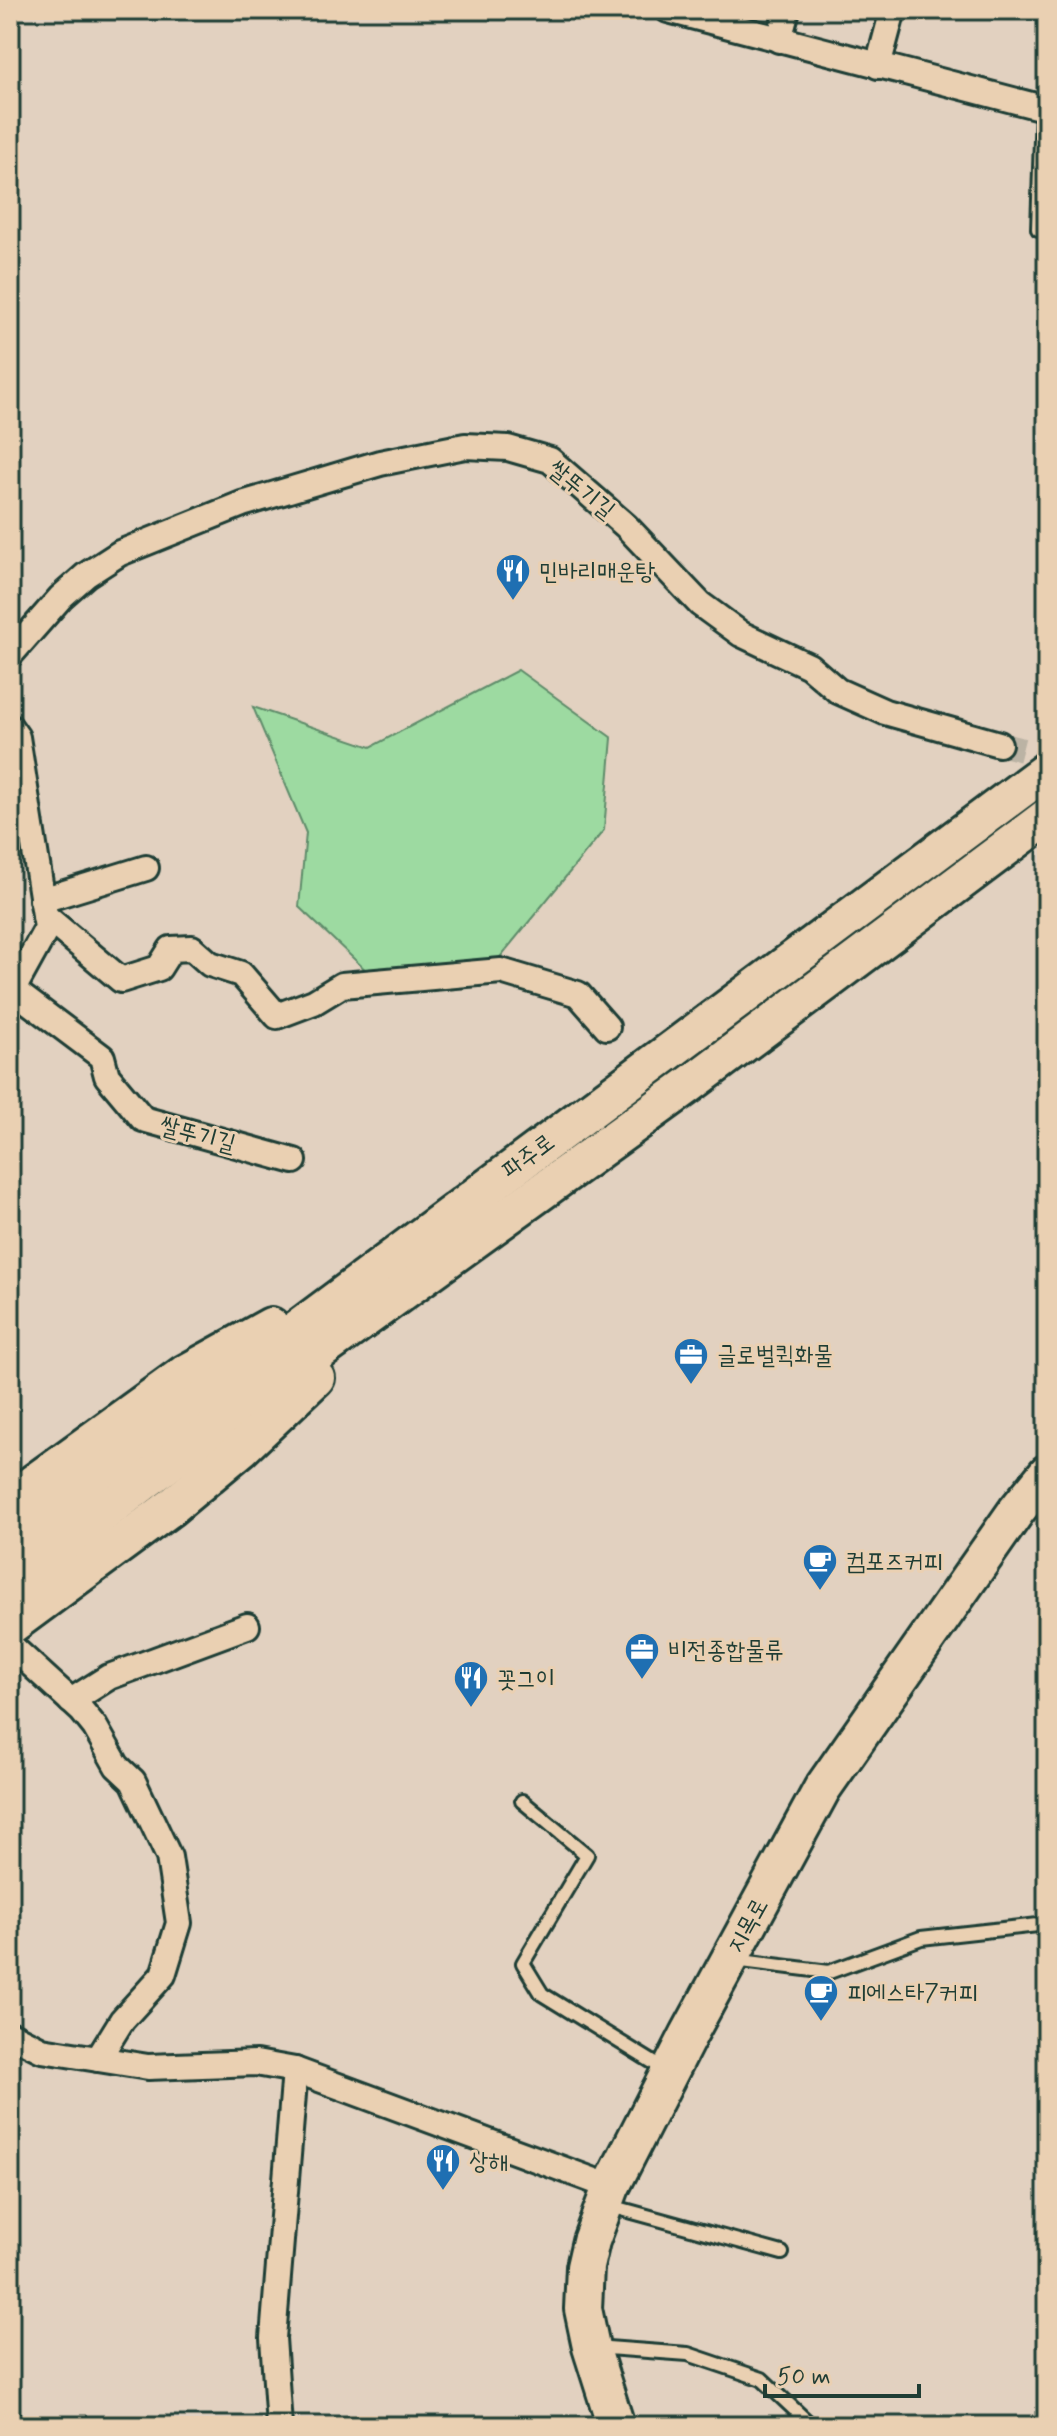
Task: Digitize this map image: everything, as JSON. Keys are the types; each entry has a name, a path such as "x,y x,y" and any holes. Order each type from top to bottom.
{"main road":[{"name":"파주로","path":"10,1543 1047,770"},
{"name":"파주로","path":"10,1585 217,1426 516,1210 1047,817"},
{"path":"10,1500 184,1374 381,1266"},
{"path":"10,1626 170,1508 242,1448 418,1281"},
{"name":"지목로","path":"616,2426 591,2347 583,2309 585,2267 608,2196 728,1960 822,1789 1017,1510 1047,1473"}],"street":[{"path":"668,10 1045,109"},
{"path":"779,40 787,10"},
{"path":"878,66 893,10"},
{"name":"쌀뚜기길","path":"10,655 61,597 86,575 120,553 242,504 380,463 465,446 508,448 550,460 626,526 700,604 741,634 809,666 838,691 885,712 999,744"},
{"name":"쌀뚜기길","path":"10,727 17,737 47,928 12,993 102,1057 107,1076 143,1119 294,1161"},
{"path":"146,868 43,908 121,980 159,968 171,949 192,948 210,964 241,974 277,1016 314,1002 342,985 501,971 578,994 607,1027"},
{"path":"71,1701 109,1677 247,1626"},
{"path":"10,1645 95,1727 117,1766 133,1781 169,1857 179,1923 163,1975 122,2020 98,2059"},
{"path":"10,2034 42,2050 148,2067 256,2063 295,2070 608,2196"},
{"path":"279,2426 273,2338 295,2070"}],"lane":[{"path":"1038,229 1045,109"},
{"path":"522,1801 587,1855 523,1963 542,1994 670,2072"},
{"path":"728,1960 829,1972 921,1938 1047,1924"},
{"path":"608,2196 782,2253"},
{"path":"591,2347 688,2354 762,2379 812,2426"}],"green space":[{"path":"518,670 612,738 604,830 492,967 371,975 299,907 306,833 253,707 371,747"}],"tunnel":[{"path":"999,744 1047,756"}],"place":[{"name":"민바리매운탕","path":"513,602"},
{"name":"글로벌퀵화물","path":"691,1386"},
{"name":"컴포즈커피","path":"820,1592"},
{"name":"비전종합물류","path":"642,1681"},
{"name":"꼿그이","path":"471,1709"},
{"name":"피에스타7커피","path":"821,2023"},
{"name":"상해","path":"443,2192"}]}
